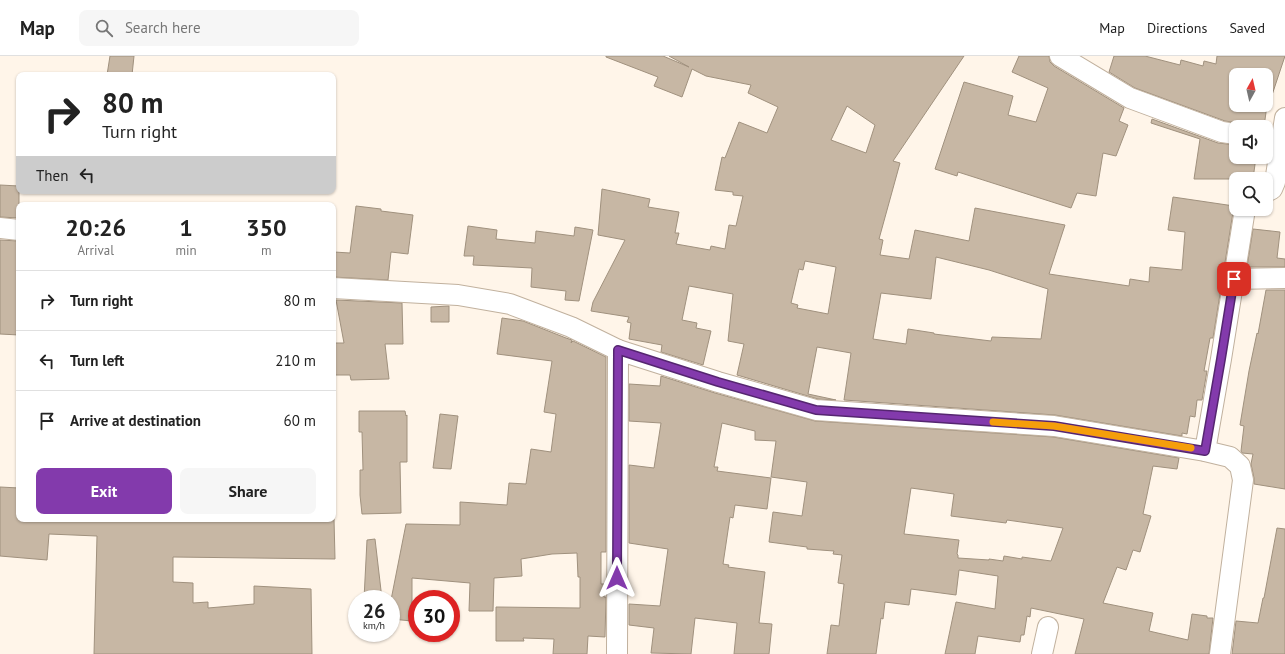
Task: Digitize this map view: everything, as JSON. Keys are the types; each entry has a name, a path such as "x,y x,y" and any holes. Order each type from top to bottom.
{"street":[{"path":"1060,56 1130,98 1222,132 1229,133"},
{"path":"1273,187 1275,182 1273,138 1285,118"},
{"path":"1205,451 1244,216"},
{"path":"0,228 16,230"},
{"path":"1234,279 1285,278"},
{"path":"336,288 458,295 510,304 571,327 618,350 718,382 816,410 1054,426 1205,451 1230,457 1240,466 1243,480 1220,654"},
{"path":"617,654 618,350"},
{"path":"1042,654 1048,627"}],"building":[{"path":"110,56 134,56 132,72 107,72"},
{"path":"606,56 663,56 689,67 669,56 964,56 893,161 900,163 879,239 883,240 880,255 909,259 915,230 969,241 975,208 1065,225 1049,274 1129,286 1130,279 1149,282 1150,267 1182,270 1185,232 1168,230 1173,197 1229,205 1229,216 1232,216 1213,338 1210,338 1204,371 1207,371 1202,400 1197,400 1195,417 1190,416 1187,434 1182,433 1182,436 1055,415 844,400 851,353 817,347 808,394 836,400 818,399 737,375 744,344 728,341 733,294 689,286 682,320 697,323 696,328 711,331 703,365 661,352 662,345 629,339 631,323 627,322 629,317 591,311 593,302 625,240 598,235 602,189 650,199 648,207 679,212 675,233 679,233 676,244 710,250 711,246 725,249 729,225 736,226 743,196 733,195 733,192 715,190 722,157 725,158 739,122 767,133 778,107 748,93 751,85 706,76 692,69 682,97 654,86 658,77","holes":["847,106 875,125 866,153 831,140","936,257 989,270 1048,289 1041,339 992,337 991,341 934,334 908,329 906,344 873,339 881,293 931,299","805,261 836,267 828,314 797,308 798,305 791,303 799,269 803,270"]},
{"path":"1019,56 1049,56 1050,62 1054,66 1124,108 1119,121 1128,125 1116,156 1103,153 1096,196 1077,193 1071,208 958,172 957,176 935,169 964,82 1013,96 1008,115 1036,122 1048,88 1012,72"},
{"path":"1114,56 1145,56 1180,65 1181,60 1203,66 1204,61 1216,64 1217,56 1285,56 1273,92 1273,68 1229,68 1229,112 1266,112 1265,120 1225,121 1135,88 1109,72"},
{"path":"1152,119 1218,143 1229,144 1229,164 1255,164 1254,172 1229,172 1229,179 1194,179 1200,139 1151,123"},
{"path":"0,185 16,186 16,194 19,194 19,202 16,202 16,218 0,217"},
{"path":"356,206 413,215 408,254 391,252 388,280 336,277 336,252 350,253"},
{"path":"468,226 497,230 496,239 535,243 536,231 574,236 575,227 593,230 579,301 565,300 566,291 531,287 532,268 473,265 474,256 464,256"},
{"path":"1253,229 1280,232 1277,258 1285,259 1285,267 1247,267"},
{"path":"0,240 16,241 16,335 0,334"},
{"path":"1266,290 1285,290 1285,489 1254,484 1251,464 1253,454 1242,453 1241,451 1244,426 1240,425 1249,371 1257,333 1258,334"},
{"path":"336,300 402,303 403,344 385,344 389,379 351,380 350,375 336,375 336,343 344,343"},
{"path":"449,306 449,322 431,322 431,307"},
{"path":"502,318 523,321 572,340 571,343 573,341 606,357 606,552 601,552 601,584 604,584 604,597 606,597 605,637 588,636 587,654 553,654 554,639 523,638 524,641 496,641 496,607 580,608 580,577 578,577 577,553 552,554 521,559 522,576 494,578 493,611 469,611 470,583 412,578 412,590 408,590 408,621 400,620 400,590 393,590 406,524 460,525 460,502 507,505 509,483 526,484 531,449 551,452 556,414 544,412 552,361 497,354"},
{"path":"661,376 815,421 1053,437 1179,458 1177,469 1153,466 1143,514 1151,516 1140,552 1133,550 1126,570 1117,567 1103,603 1153,613 1149,631 1188,640 1192,614 1213,618 1209,654 1075,654 1084,619 1031,608 1030,617 1027,616 1024,635 1021,635 1020,642 978,636 975,654 945,654 956,602 995,609 998,576 959,570 956,595 911,589 909,605 885,602 883,619 881,618 876,654 827,654 831,625 839,626 844,584 838,583 842,555 833,554 834,551 807,549 807,547 769,542 773,512 802,516 807,482 771,477 776,441 755,440 755,431 722,423 714,467 718,467 717,471 771,478 767,509 735,505 733,518 730,517 723,564 729,565 728,567 765,572 759,623 772,624 769,654 734,654 737,623 695,618 691,654 651,653 654,628 629,625 629,604 660,606 668,549 629,543 629,465 654,468 661,423 629,421 629,384 660,386","holes":["911,488 954,494 951,516 1006,523 1007,520 1063,528 1051,561 1004,556 1003,561 958,558 957,554 959,540 904,534"]},
{"path":"359,411 405,411 406,416 407,415 407,462 400,462 401,513 362,514 360,470 363,470 362,432 359,432"},
{"path":"440,414 458,416 451,469 433,468"},
{"path":"0,487 16,488 16,522 334,522 335,559 173,557 173,582 193,583 193,603 208,602 208,608 254,604 254,586 311,589 312,654 94,654 97,536 49,534 47,560 0,556"},
{"path":"1277,528 1285,529 1285,654 1232,654 1236,621 1258,623"},
{"path":"375,539 381,590 364,590 367,540"}],"slow traffic":[{"path":"993,422 1054,426 1191,448"}],"route":[{"path":"617,578 618,350 718,382 816,410 1054,426 1205,451 1234,279"}]}
